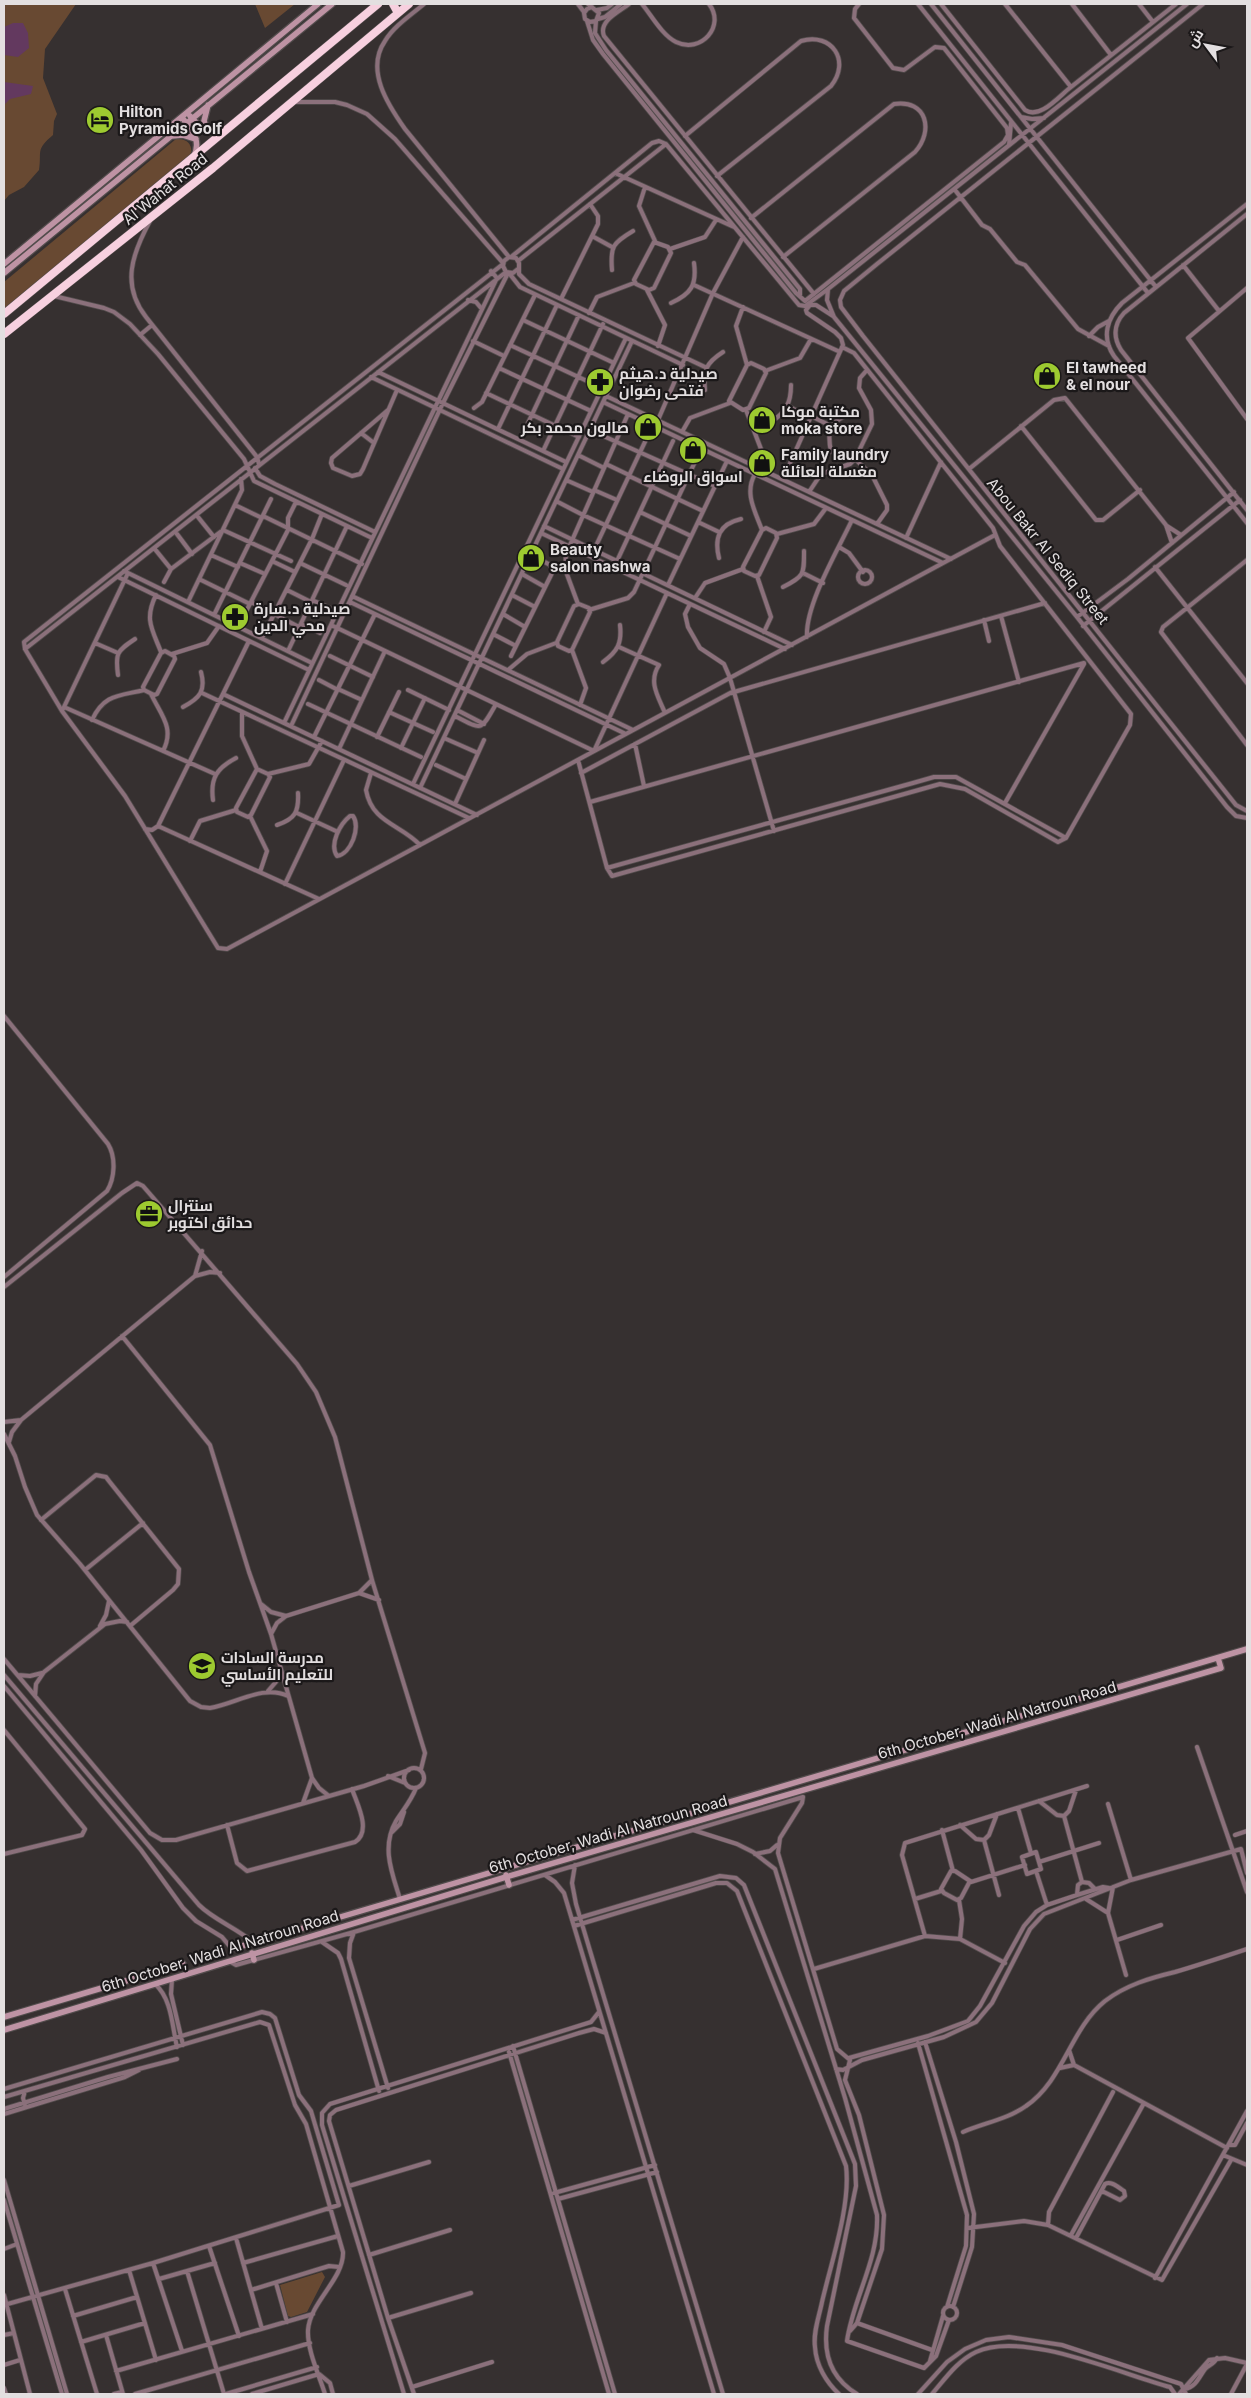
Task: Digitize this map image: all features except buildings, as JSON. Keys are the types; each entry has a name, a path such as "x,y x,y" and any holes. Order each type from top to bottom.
{"highway":[{"name":"Al Wahat Road","path":"4,314 378,4"},
{"path":"393,4 398,13"},
{"name":"Al Wahat Road","path":"4,334 152,217 409,4"}],"street":[{"path":"4,264 318,4"},
{"path":"4,273 332,4"},
{"path":"424,4 391,34 383,44 379,59 382,91 391,109 405,129 510,257 518,260"},
{"path":"578,4 584,13 593,40 603,54 796,294 800,295 805,301 996,148 1008,136 1007,128 944,48 935,47 904,70 893,68 854,18 854,11 859,4"},
{"path":"597,10 612,4"},
{"path":"587,21 604,17 621,4"},
{"path":"629,4 606,22 603,27 603,33 764,235 814,294"},
{"path":"642,4 668,36 676,42 690,45 703,42 712,32 715,17 709,4"},
{"path":"918,4 1143,287 1146,295"},
{"path":"930,4 1156,287"},
{"path":"941,4 1028,112 1039,113 1176,4"},
{"path":"1005,4 1071,87"},
{"path":"1072,4 1112,55"},
{"path":"1139,4 1153,22"},
{"path":"994,535 227,949 221,949 216,946 125,796 63,709 25,649 24,642 652,143 659,141 666,144 800,306 805,306 955,190 1187,4"},
{"path":"870,257 877,264 1203,4"},
{"path":"584,13 590,5 597,10"},
{"path":"597,10 597,20 594,29 601,43 800,290 800,295"},
{"path":"929,18 937,12"},
{"path":"685,136 801,41 817,39 832,47 837,54 839,71 831,86 717,176"},
{"path":"244,64 250,71"},
{"path":"235,72 240,79"},
{"path":"1084,87 1090,95"},
{"path":"293,102 334,102 347,105 367,114 395,139 503,263 515,283 520,287 683,365"},
{"path":"208,104 204,120 208,132"},
{"path":"751,218 894,104 907,104 919,110 923,116 926,129 922,143 915,152 783,257"},
{"path":"187,112 208,132 224,132"},
{"path":"1019,116 1032,119 1046,117"},
{"path":"181,117 196,139 197,146 194,157"},
{"path":"668,126 674,122"},
{"path":"1009,146 1012,123"},
{"path":"170,137 183,135 196,139"},
{"path":"518,260 666,144"},
{"path":"1034,151 1042,145"},
{"path":"615,173 736,228"},
{"path":"1063,187 1070,181"},
{"path":"711,188 715,184"},
{"path":"645,187 638,206 655,241 670,249 705,237 716,220"},
{"path":"955,190 983,226 990,229 1016,261 1025,265 1073,323 1089,336 1109,346"},
{"path":"561,299 598,220 597,214 590,204"},
{"path":"1247,204 1118,307 1109,321 1107,333 1109,346 1114,356 1234,504 1247,523"},
{"path":"1247,214 1124,313 1115,330 1116,342 1122,351 1247,510"},
{"path":"152,217 136,249 130,272 136,302 152,325 257,457 257,467 260,476 375,532"},
{"path":"612,270 612,247 620,238 633,231"},
{"path":"759,239 764,235"},
{"path":"592,236 612,247"},
{"path":"658,420 713,293 743,237"},
{"path":"34,238 39,244"},
{"path":"1110,246 1118,240"},
{"path":"589,313 597,297 634,283 651,243 655,241"},
{"path":"647,290 654,288 671,252 670,249"},
{"path":"518,260 518,269 524,282 705,367"},
{"path":"671,303 685,297 694,285 694,263"},
{"name":"Abou Bakr Al Sediq Street","path":"877,264 844,291 840,298 841,307 1084,612 1165,717 1236,805 1246,811"},
{"path":"1183,265 1219,311"},
{"path":"25,649 126,572 468,300 497,278 518,269"},
{"path":"492,271 497,278"},
{"path":"291,726 443,403 508,272"},
{"path":"1157,276 1162,282"},
{"path":"284,723 497,278"},
{"path":"502,285 506,282 515,283"},
{"path":"520,287 524,282"},
{"path":"634,283 647,290 665,326 658,346"},
{"path":"694,285 838,351"},
{"path":"1247,288 1191,333 1188,341 1247,419"},
{"path":"828,289 827,300 834,317 1077,617 1203,778 1231,812 1245,818 1246,811"},
{"path":"1138,290 1146,295"},
{"path":"474,408 482,402 535,294"},
{"path":"52,295 114,312 140,334 239,453 247,464 249,473 254,481 372,538"},
{"path":"468,300 476,302 481,308"},
{"path":"499,438 500,430 510,404 557,305"},
{"path":"834,317 816,305 810,305 806,310 807,313 840,336 842,347"},
{"path":"730,403 747,365 736,326 743,307"},
{"path":"1118,307 1124,313"},
{"path":"520,440 579,316"},
{"path":"522,320 614,363"},
{"path":"542,451 605,320"},
{"path":"1089,336 1098,327 1109,321"},
{"path":"140,334 152,325"},
{"path":"423,326 427,332"},
{"path":"413,784 626,338"},
{"path":"746,410 749,408 766,371 800,358 811,339"},
{"path":"420,788 632,341"},
{"path":"473,342 504,356"},
{"path":"510,345 602,388"},
{"path":"782,479 811,417 838,351 842,347"},
{"path":"578,760 607,868 610,874 615,876 940,784 965,788 1058,842 1066,838 1132,720 1131,714 1000,546 994,535 993,528 942,462 854,353 842,347"},
{"path":"1114,356 1122,351"},
{"path":"705,390 703,374 705,367 723,352"},
{"path":"459,355 465,358"},
{"path":"747,365 752,363 766,371"},
{"path":"499,368 591,411"},
{"path":"809,492 821,474 843,468 855,459 872,424 871,410 859,388 860,378 867,370"},
{"path":"378,372 566,462"},
{"path":"371,377 563,469"},
{"path":"771,422 784,412 788,406 791,385"},
{"path":"388,410 332,458 333,468 352,476 358,475 361,472 397,390"},
{"path":"486,393 579,436"},
{"path":"1148,399 1156,394"},
{"path":"606,396 951,559"},
{"path":"969,469 1054,400 1065,398 1166,525 1172,543"},
{"path":"603,402 943,563"},
{"path":"682,432 690,418 730,403 746,410 761,449 755,466"},
{"path":"321,406 326,412"},
{"path":"788,406 831,426"},
{"path":"831,452 828,438 831,426 840,417 853,412"},
{"path":"628,414 566,554 565,569 578,604 589,610 628,598 634,592 701,449"},
{"path":"1021,426 1096,520 1103,520 1140,490"},
{"path":"594,550 651,429"},
{"path":"590,430 715,486"},
{"path":"361,433 374,443"},
{"path":"688,442 691,436"},
{"path":"935,442 943,436"},
{"path":"1184,443 1190,438"},
{"path":"617,561 673,441"},
{"path":"239,453 245,451 248,446"},
{"path":"1196,459 1204,454"},
{"path":"578,455 629,476 703,511"},
{"path":"855,459 872,475 888,506 878,524"},
{"path":"668,585 727,461"},
{"path":"906,538 942,462"},
{"path":"695,598 705,583 743,569 762,530 749,493 750,482 755,474"},
{"path":"401,476 407,479"},
{"path":"188,602 242,490 241,479"},
{"path":"566,480 618,500"},
{"path":"274,492 278,486"},
{"path":"1077,617 1128,579 1234,492"},
{"path":"214,615 271,498"},
{"path":"820,505 823,499"},
{"path":"985,505 993,499"},
{"path":"556,500 583,515 680,559"},
{"path":"1083,626 1240,500"},
{"path":"238,627 276,554 287,528 288,518 296,502"},
{"path":"546,505 553,507"},
{"path":"235,506 287,528 366,566"},
{"path":"762,530 766,528 777,534 814,524 826,508"},
{"path":"640,512 691,536"},
{"path":"262,638 312,540 322,514"},
{"path":"183,515 188,521"},
{"path":"198,517 214,537"},
{"path":"719,558 716,545 719,532 728,523 741,519"},
{"path":"807,637 807,618 852,520"},
{"path":"698,522 719,532"},
{"path":"1166,525 1183,533 1190,539"},
{"path":"288,651 347,526"},
{"path":"544,526 792,645"},
{"path":"164,582 171,569 223,530"},
{"path":"223,530 291,560"},
{"path":"541,533 785,649"},
{"path":"177,534 192,554"},
{"path":"757,576 777,538 777,534"},
{"path":"839,547 850,553 863,572"},
{"path":"154,548 171,569"},
{"path":"783,587 795,582 803,574 804,551"},
{"path":"211,554 265,574"},
{"path":"511,656 552,573 552,567 531,554"},
{"path":"1247,560 1162,628 1161,633 1247,745"},
{"path":"272,561 295,572"},
{"path":"300,563 346,585"},
{"path":"623,572 626,565"},
{"path":"1156,567 1247,683"},
{"path":"743,569 757,576 771,617 764,632"},
{"path":"63,709 124,580 126,572"},
{"path":"126,572 312,663"},
{"path":"522,574 545,587"},
{"path":"803,574 823,583"},
{"path":"118,577 309,670"},
{"path":"200,579 274,614 320,633"},
{"path":"1128,579 1133,585"},
{"path":"510,582 517,584"},
{"path":"286,590 330,608"},
{"path":"594,751 667,593"},
{"path":"144,690 143,687 161,652 148,618 156,595"},
{"path":"512,595 535,607"},
{"path":"352,596 633,730"},
{"path":"174,604 177,597"},
{"path":"350,602 626,734"},
{"path":"581,773 734,692 1045,603"},
{"path":"508,670 527,654 556,643 574,606 578,604"},
{"path":"690,604 685,614 688,628 700,648 724,664 730,678 774,831"},
{"path":"580,705 586,688 572,650 590,613 589,610"},
{"path":"314,737 374,614"},
{"path":"502,614 525,627"},
{"path":"1001,616 1019,682"},
{"path":"984,620 989,641"},
{"path":"331,625 594,751"},
{"path":"603,662 619,647 621,640 620,625"},
{"path":"171,654 207,643 219,626"},
{"path":"751,632 753,626"},
{"path":"493,634 516,646"},
{"path":"118,675 116,664 118,653 125,645 135,639"},
{"path":"145,829 152,830 158,826 249,641"},
{"path":"95,642 118,653"},
{"path":"556,643 568,651 572,650"},
{"path":"619,647 659,665 655,672 653,686 665,713"},
{"path":"92,720 104,701 144,690 151,694 157,694 175,660 175,657 171,654 165,651 161,652"},
{"path":"339,749 385,651"},
{"path":"330,656 372,677"},
{"path":"1001,809 1088,658"},
{"path":"590,802 1084,664"},
{"path":"183,707 194,701 202,693 204,682 201,672"},
{"path":"319,680 362,700"},
{"path":"408,690 449,710"},
{"path":"549,697 551,691"},
{"path":"377,737 399,692"},
{"path":"1139,696 1145,692"},
{"path":"202,693 469,818"},
{"path":"151,694 169,731 168,741 163,751"},
{"path":"223,694 476,814"},
{"path":"401,748 425,698"},
{"path":"294,701 302,705"},
{"path":"308,704 421,757"},
{"path":"455,716 476,727 484,724 496,704"},
{"path":"63,709 215,774"},
{"path":"457,710 484,724"},
{"path":"242,712 242,736 256,769 268,774 309,764 322,741"},
{"path":"389,712 433,732"},
{"path":"1159,722 1165,717"},
{"path":"444,738 478,753"},
{"path":"455,804 484,740"},
{"path":"635,744 644,786"},
{"path":"213,800 212,782 215,774 221,767 236,758"},
{"path":"285,884 344,760"},
{"path":"436,765 466,779"},
{"path":"236,810 256,769"},
{"path":"371,772 366,790 378,816 388,824 404,830 420,845"},
{"path":"1203,778 1210,772"},
{"path":"250,816 270,778 268,774"},
{"path":"392,782 396,776"},
{"path":"607,868 772,824 913,782 945,776 967,782 1066,838"},
{"path":"277,825 289,821 297,813 298,793"},
{"path":"190,841 200,821 236,810 250,816 267,851 260,872"},
{"path":"297,813 338,832"},
{"path":"353,816 356,824 353,839 345,852 337,856 334,848 338,832 346,820 353,816"},
{"path":"158,826 319,900"},
{"path":"4,1016 108,1144 113,1161 111,1182 107,1191 4,1277"},
{"path":"4,1287 135,1184 143,1186 297,1364 316,1392 335,1438 372,1580 425,1753 421,1769 423,1776 404,1812 400,1824 392,1832 388,1854 400,1900"},
{"path":"195,1276 202,1252"},
{"path":"9,1443 12,1432 21,1420 195,1276 220,1273"},
{"path":"122,1336 210,1445 271,1634 312,1778 318,1788 329,1796"},
{"path":"4,1422 21,1420"},
{"path":"4,1434 28,1496 41,1520 85,1570 187,1698 197,1706 214,1707 266,1692 277,1692 288,1696"},
{"path":"36,1696 36,1684 44,1672 99,1628 112,1621 129,1624 173,1590 180,1577 176,1562 106,1477 101,1475 91,1478 41,1520"},
{"path":"85,1570 143,1523"},
{"path":"271,1634 277,1623 286,1616 359,1593 372,1580"},
{"path":"359,1593 379,1600"},
{"path":"99,1628 106,1615 109,1601"},
{"path":"260,1603 271,1612 286,1616"},
{"name":"6th October, Wadi Al Natroun Road","path":"232,1949 1247,1649"},
{"name":"6th October, Wadi Al Natroun Road","path":"4,2030 506,1876 1222,1668 1218,1658"},
{"path":"4,1659 153,1836 162,1840 173,1841 329,1796 388,1776 409,1770 421,1769"},
{"path":"18,1676 30,1676 44,1672"},
{"path":"4,1675 199,1905 208,1913 235,1928 254,1943"},
{"path":"266,1692 276,1684 282,1675"},
{"path":"4,1686 141,1850 183,1908 196,1921 222,1937 232,1949"},
{"path":"4,1730 85,1827 85,1831 82,1835 4,1854"},
{"path":"1197,1747 1247,1892"},
{"path":"406,1783 404,1778 409,1770"},
{"path":"388,1776 406,1783 411,1788 416,1788"},
{"path":"303,1803 312,1778"},
{"path":"925,1936 902,1855 902,1846 908,1841 1087,1786"},
{"path":"227,1825 237,1863 247,1871 354,1842 361,1836 364,1827 352,1789"},
{"path":"1064,1816 1069,1811 1076,1789"},
{"path":"228,1960 231,1964 236,1965 321,1942 803,1798 802,1803 777,1845 770,1851 755,1854"},
{"path":"1039,1800 1057,1815 1064,1816"},
{"path":"1108,1804 1131,1880"},
{"path":"1018,1808 1031,1853"},
{"path":"984,1840 989,1835 997,1814"},
{"path":"1064,1816 1082,1882"},
{"path":"960,1825 976,1838 984,1840"},
{"path":"694,1830 727,1839 755,1854 773,1867 778,1877 845,2098 877,2215 875,2249 850,2320 850,2331"},
{"path":"942,1830 953,1871 971,1882"},
{"path":"1236,1835 1247,1831"},
{"path":"984,1840 999,1895"},
{"path":"1039,1862 1099,1843"},
{"path":"777,1845 837,2049 849,2058"},
{"path":"836,2069 843,2070 849,2065 862,2060 955,2034 981,2019 992,2003 1037,1920 1057,1908 1086,1899 1131,1880 1240,1850 1246,1864 1247,1873"},
{"path":"1036,1852 1039,1862 1042,1869 1027,1874 1022,1856 1036,1852"},
{"path":"574,1865 572,1883 576,1904 723,2394"},
{"path":"960,1939 962,1919 959,1900 971,1882 1025,1865"},
{"path":"504,1868 509,1885"},
{"path":"942,1891 945,1880 953,1871"},
{"path":"1036,1871 1047,1905"},
{"path":"544,1875 561,1888 568,1907 714,2394"},
{"path":"778,1877 785,1875"},
{"path":"572,1920 720,1876 731,1876 741,1881 747,1890 855,2164 857,2178 826,2343 830,2363 836,2376 857,2394"},
{"path":"574,1926 723,1882 731,1885 740,1896 845,2163 847,2174 843,2210 815,2340 819,2365 830,2384 839,2394"},
{"path":"1082,1882 1089,1883 1094,1889"},
{"path":"1077,1894 1078,1885 1082,1882"},
{"path":"849,2058 924,2037 956,2026 972,2018 1027,1922 1036,1912 1047,1905 1077,1894 1103,1887 1111,1888"},
{"path":"1111,1888 1108,1913 1126,1975"},
{"path":"782,1890 789,1889"},
{"path":"915,1899 942,1891"},
{"path":"942,1891 955,1900 959,1900"},
{"path":"1086,1899 1108,1913"},
{"path":"568,1907 576,1904"},
{"path":"789,1914 796,1912"},
{"path":"332,1920 334,1928"},
{"path":"792,1923 799,1921"},
{"path":"1117,1940 1161,1925"},
{"path":"354,1932 349,1948 352,1966 389,2092"},
{"path":"814,1969 925,1936 960,1939 1011,1967"},
{"path":"321,1942 338,1953 344,1968 380,2095"},
{"path":"963,2132 1006,2117 1027,2106 1046,2088 1091,2014 1118,1992 1146,1979 1247,1949"},
{"path":"252,1953 254,1960"},
{"name":"6th October, Wadi Al Natroun Road","path":"4,2017 183,1964"},
{"path":"344,1968 352,1966"},
{"path":"172,1978 171,1994 183,2045"},
{"path":"155,1984 165,1995 177,2047"},
{"path":"4,2089 262,2012 273,2015"},
{"path":"404,2394 321,2122 324,2110 330,2104 591,2022 599,2012"},
{"path":"267,2023 273,2015"},
{"path":"5,2305 153,2263 339,2205 311,2111 299,2095 273,2015"},
{"path":"820,2017 827,2015"},
{"path":"4,2097 260,2022 267,2023 271,2028 295,2105 306,2124 343,2252 339,2267 313,2314 308,2328 310,2343 325,2394"},
{"path":"414,2394 369,2255 329,2120 330,2115 336,2110 389,2092 594,2029 606,2033"},
{"path":"364,2038 372,2035"},
{"path":"849,2058 845,2077 859,2115 884,2215 883,2244 867,2295 856,2323 847,2339 850,2343 920,2368 925,2367 936,2356 950,2320 956,2316 953,2308 970,2254 975,2227 971,2198 924,2037"},
{"path":"916,2039 966,2205 968,2228 964,2253 947,2307 944,2311 930,2361"},
{"path":"512,2054 513,2046"},
{"path":"508,2048 512,2054 554,2194 609,2394"},
{"path":"1069,2050 1074,2065"},
{"path":"861,2055 862,2060"},
{"path":"4,2114 25,2105 177,2059"},
{"path":"1059,2068 1074,2065 1228,2146 1234,2146 1247,2123"},
{"path":"25,2091 25,2105"},
{"path":"818,2095 826,2092"},
{"path":"1048,2225 1049,2212 1114,2092"},
{"path":"12,2095 17,2108"},
{"path":"845,2098 851,2096"},
{"path":"1071,2235 1144,2103"},
{"path":"4,2109 17,2108"},
{"path":"1155,2278 1247,2111"},
{"path":"944,2132 952,2129"},
{"path":"1223,2155 1230,2160 1237,2160 1247,2165"},
{"path":"968,2228 1024,2221 1048,2225 1161,2280 1230,2160"},
{"path":"349,2186 429,2162"},
{"path":"554,2194 655,2165"},
{"path":"555,2200 657,2172"},
{"path":"4,2180 62,2394"},
{"path":"1076,2238 1105,2184 1110,2182 1124,2191 1125,2196 1120,2200 1102,2191"},
{"path":"324,2189 333,2186"},
{"path":"4,2200 67,2394"},
{"path":"555,2200 615,2394"},
{"path":"369,2255 450,2230"},
{"path":"243,2264 338,2236"},
{"path":"236,2238 262,2329"},
{"path":"4,2249 17,2244"},
{"path":"209,2246 239,2336"},
{"path":"153,2263 182,2352"},
{"path":"159,2279 214,2263"},
{"path":"251,2290 329,2266 339,2267"},
{"path":"129,2270 156,2360"},
{"path":"187,2271 225,2394 317,2367"},
{"path":"276,2283 288,2322"},
{"path":"65,2288 97,2394"},
{"path":"860,2292 867,2295"},
{"path":"388,2318 471,2293"},
{"path":"4,2295 5,2305 30,2394"},
{"path":"73,2316 137,2297"},
{"path":"947,2307 953,2308"},
{"path":"116,2371 313,2314"},
{"path":"944,2316 950,2320"},
{"path":"81,2342 145,2323"},
{"path":"856,2323 932,2350"},
{"path":"4,2336 14,2333"},
{"path":"106,2335 123,2393 114,2394"},
{"path":"918,2394 947,2362 965,2349 979,2342 1001,2337 1016,2337 1073,2348 1175,2380 1185,2389 1186,2394"},
{"path":"135,2394 310,2343"},
{"path":"932,2394 956,2365 983,2349 1000,2345 1017,2345 1070,2356 1170,2387 1175,2394"},
{"path":"1060,2354 1062,2345"},
{"path":"1070,2356 1073,2348"},
{"path":"1179,2394 1195,2384 1205,2369 1214,2363 1216,2358 1247,2363 1231,2394"},
{"path":"4,2365 20,2360"},
{"path":"394,2366 404,2362"},
{"path":"412,2387 492,2362"},
{"path":"252,2394 319,2374"},
{"path":"319,2374 330,2383 333,2394"},
{"path":"4,2388 6,2394"}],"shaded area":[{"path":"4,4 76,4 45,49 43,78 57,114 54,121 53,135 41,148 39,170 24,187 9,195 4,201"},
{"path":"255,4 295,4 265,28"},
{"path":"13,23 23,23 28,33 29,48 18,57 4,55 4,27"},
{"path":"4,82 33,86 31,94 10,99 4,105"},
{"path":"176,139 189,143 191,156 4,311 4,282"},
{"path":"322,2272 325,2277 307,2312 291,2317 288,2316 280,2285"}],"place":[{"name":"Hilton Pyramids Golf","path":"100,120"},
{"name":"El tawheed & el nour","path":"1047,376"},
{"name":"صيدلية د.هيثم فتحى رضوان","path":"600,382"},
{"name":"مكتبة موكا moka store","path":"762,420"},
{"name":"صالون محمد بكر","path":"648,427"},
{"name":"اسواق الروضاء","path":"693,450"},
{"name":"Family laundry مغسلة العائلة","path":"762,463"},
{"name":"Beauty salon nashwa","path":"531,558"},
{"name":"صيدلية د.سارة محي الدين","path":"235,617"},
{"name":"سنترال حدائق اكتوبر","path":"149,1214"},
{"name":"مدرسة السادات للتعليم الأساسي","path":"202,1666"}]}
